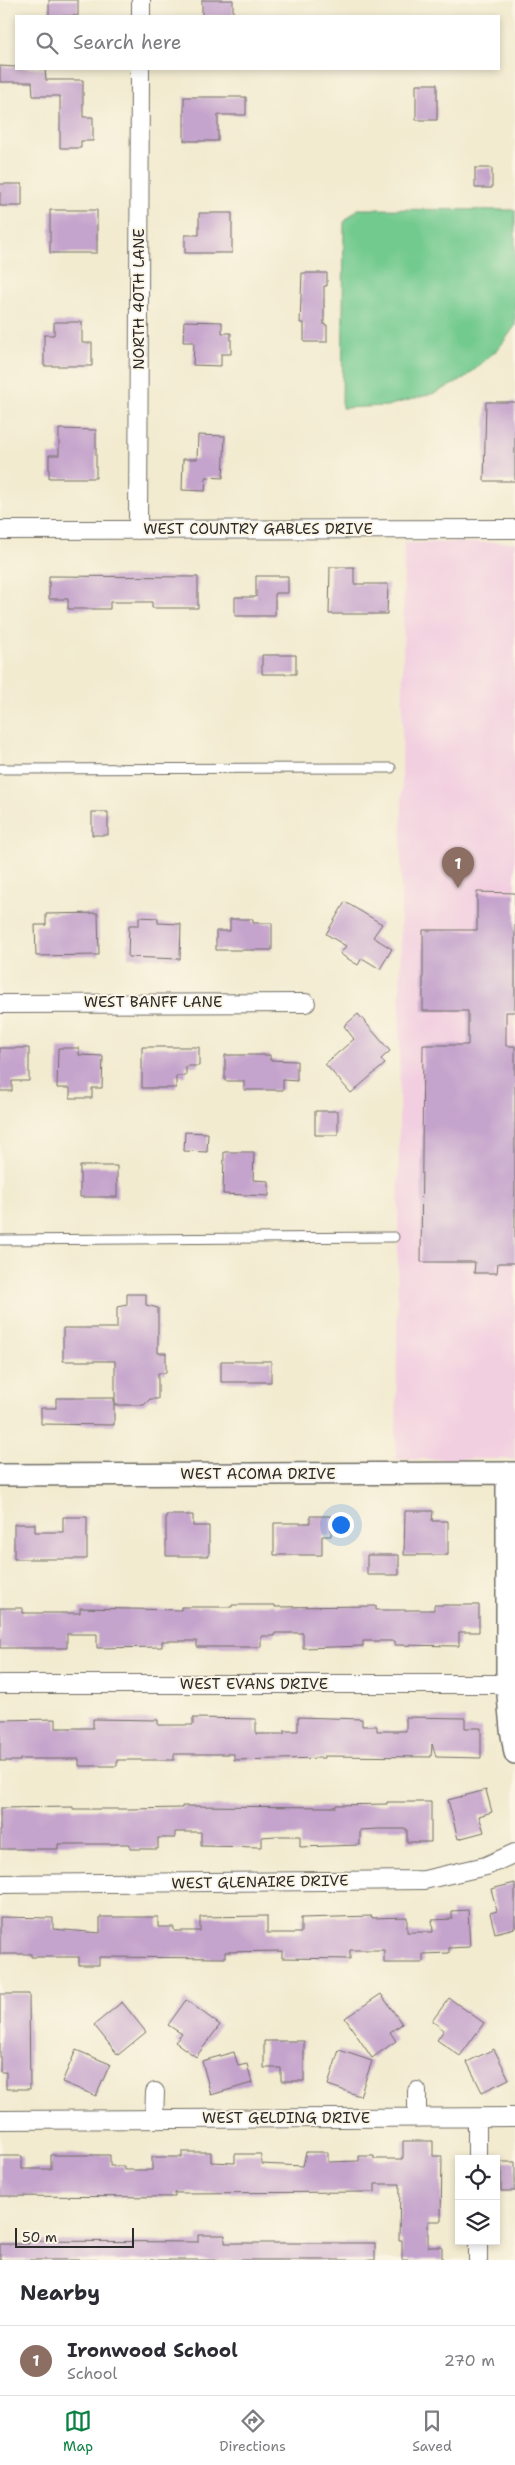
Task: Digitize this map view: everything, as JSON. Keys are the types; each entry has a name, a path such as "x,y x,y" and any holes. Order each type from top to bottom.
{"street":[{"path":"141,0 141,15"},
{"name":"NORTH 40TH LANE","path":"138,530 140,70"},
{"name":"WEST COUNTRY GABLES DRIVE","path":"0,530 515,529"},
{"name":"WEST BANFF LANE","path":"0,1004 306,1003"},
{"path":"511,1473 507,1684 510,1729 515,1752"},
{"name":"WEST ACOMA DRIVE","path":"0,1475 511,1473"},
{"name":"WEST EVANS DRIVE","path":"0,1684 507,1684"},
{"name":"WEST GLENAIRE DRIVE","path":"0,1884 424,1880 486,1866 515,1852"},
{"path":"418,2091 418,2118"},
{"path":"154,2092 154,2119"},
{"path":"477,2118 477,2155"},
{"name":"WEST GELDING DRIVE","path":"0,2120 515,2118"},
{"path":"478,2245 478,2260"}],"lane":[{"path":"0,769 391,768"},
{"path":"0,1240 394,1238"}],"shaded area":[{"path":"515,542 515,1459 396,1459 404,543"}],"green space":[{"path":"358,209 515,210 515,326 499,348 464,379 435,393 387,406 342,408 344,222"}],"building":[{"path":"49,0 78,0 78,15 49,15"},
{"path":"202,0 233,0 233,15 202,15"},
{"path":"0,66 15,67 15,70 45,70 46,80 83,80 83,117 93,117 93,141 81,141 81,148 60,148 60,96 33,96 32,82 0,82"},
{"path":"416,84 437,84 437,120 416,120"},
{"path":"184,97 246,97 246,115 218,115 218,141 184,141"},
{"path":"475,168 492,168 492,188 475,188"},
{"path":"0,184 22,184 22,206 0,206"},
{"path":"50,210 97,210 97,253 50,253"},
{"path":"199,213 232,213 232,253 185,253 185,235 199,235"},
{"path":"302,273 327,273 327,286 324,286 324,325 327,325 327,342 304,342 304,323 300,323"},
{"path":"184,321 222,322 222,333 231,333 231,354 221,354 221,366 193,365 194,342 183,342"},
{"path":"54,322 82,322 82,343 92,343 92,366 44,366 44,335 54,335"},
{"path":"486,402 515,402 515,481 484,481"},
{"path":"59,429 96,430 96,478 49,478 49,455 59,455"},
{"path":"198,435 225,436 223,478 206,477 205,491 182,490 183,459 197,459"},
{"path":"330,567 354,567 354,584 388,584 387,614 329,614"},
{"path":"49,576 198,577 198,608 152,608 152,602 110,602 110,609 68,609 68,599 49,599"},
{"path":"256,576 288,576 288,593 275,593 275,616 235,616 235,597 256,597"},
{"path":"262,655 296,655 296,674 262,674"},
{"path":"92,812 108,812 108,835 92,835"},
{"path":"477,892 515,893 515,1012 506,1012 506,1046 515,1046 515,1263 498,1263 497,1273 474,1273 475,1262 421,1262 423,1045 468,1045 468,1011 423,1011 423,930 477,930"},
{"path":"345,902 382,924 373,937 392,949 380,969 362,958 358,965 340,954 346,946 326,934"},
{"path":"98,913 99,955 36,956 35,925 46,925 46,914"},
{"path":"139,917 158,918 158,923 181,924 180,959 128,957 129,925 139,925"},
{"path":"230,919 253,919 253,923 272,923 272,950 216,950 216,931 230,931"},
{"path":"358,1014 390,1051 381,1059 385,1064 351,1093 325,1064 354,1039 344,1026"},
{"path":"142,1047 199,1047 199,1066 186,1066 186,1076 176,1076 176,1088 142,1088"},
{"path":"0,1048 29,1048 29,1081 12,1081 12,1091 0,1091"},
{"path":"58,1048 79,1048 79,1055 103,1056 102,1088 92,1088 92,1098 70,1098 70,1088 57,1088"},
{"path":"225,1055 270,1055 270,1060 297,1061 297,1081 283,1080 283,1090 244,1090 244,1081 225,1081"},
{"path":"315,1111 338,1111 338,1135 315,1135"},
{"path":"185,1132 208,1133 207,1152 184,1151"},
{"path":"224,1152 254,1152 253,1180 269,1181 269,1196 223,1194"},
{"path":"80,1166 117,1166 117,1197 80,1197"},
{"path":"127,1294 146,1294 146,1305 158,1308 158,1353 166,1353 166,1373 158,1373 158,1399 150,1399 144,1405 115,1405 115,1361 63,1361 63,1328 117,1328 117,1307 127,1305"},
{"path":"221,1361 271,1361 271,1382 221,1382"},
{"path":"56,1398 114,1398 114,1425 41,1424 41,1408 56,1408"},
{"path":"405,1511 433,1511 432,1521 448,1521 448,1555 404,1555"},
{"path":"166,1515 193,1515 193,1526 209,1526 209,1556 166,1556"},
{"path":"310,1516 331,1516 331,1536 322,1536 322,1555 274,1555 274,1523 310,1523"},
{"path":"63,1517 87,1517 87,1559 14,1559 14,1524 35,1524 35,1532 63,1532"},
{"path":"367,1555 399,1555 399,1575 367,1575"},
{"path":"232,1605 275,1605 275,1607 376,1606 376,1610 434,1610 434,1605 479,1605 479,1632 459,1632 459,1646 395,1645 395,1641 363,1641 363,1646 303,1648 303,1633 275,1633 275,1636 261,1636 261,1647 197,1647 197,1641 162,1641 162,1647 97,1648 97,1634 67,1634 67,1648 0,1648 0,1608 23,1608 23,1613 80,1613 80,1608 181,1610 181,1607 232,1607"},
{"path":"298,1717 362,1719 362,1726 377,1726 377,1731 406,1731 406,1717 465,1718 465,1728 481,1728 481,1758 436,1757 432,1744 431,1757 324,1756 324,1758 234,1760 234,1754 174,1754 174,1760 117,1760 117,1766 79,1766 79,1759 0,1761 0,1720 56,1719 56,1728 93,1728 93,1719 158,1720 158,1725 193,1725 193,1718 256,1719 256,1734 284,1734 284,1731 298,1731"},
{"path":"486,1790 492,1812 479,1816 484,1832 458,1839 448,1800"},
{"path":"387,1802 431,1802 431,1842 407,1842 407,1829 379,1829 360,1830 360,1845 300,1847 300,1836 276,1836 262,1837 262,1847 201,1846 201,1832 175,1832 175,1838 158,1838 158,1849 130,1849 130,1844 58,1844 58,1849 0,1849 0,1808 336,1807 336,1805 387,1804"},
{"path":"515,1883 515,1928 495,1933 490,1913 497,1911 491,1889"},
{"path":"468,1910 470,1947 449,1948 449,1953 423,1954 423,1963 384,1963 384,1950 350,1950 350,1959 282,1958 282,1951 225,1952 225,1958 99,1957 99,1965 79,1965 79,1957 31,1957 31,1954 0,1954 0,1917 53,1918 53,1929 100,1933 100,1917 158,1917 158,1927 174,1927 174,1931 200,1931 200,1917 267,1916 267,1933 301,1933 301,1918 407,1917 407,1932 433,1932 432,1920 452,1919 452,1911"},
{"path":"0,1994 29,1994 30,2089 6,2089 6,2072 0,2072"},
{"path":"381,1994 402,2024 390,2032 396,2041 372,2058 345,2018"},
{"path":"449,1998 484,2023 460,2056 437,2040 444,2030 432,2021"},
{"path":"186,2000 220,2025 196,2057 175,2042 182,2034 168,2025"},
{"path":"122,2002 146,2032 118,2055 94,2025"},
{"path":"264,2041 304,2041 304,2081 281,2081 281,2068 264,2068"},
{"path":"494,2049 509,2079 482,2092 467,2062"},
{"path":"76,2050 110,2064 96,2096 62,2082"},
{"path":"339,2050 372,2061 360,2096 328,2085"},
{"path":"234,2052 238,2066 247,2064 252,2083 211,2095 202,2061"},
{"path":"403,2141 433,2141 433,2156 442,2156 441,2221 428,2221 428,2247 442,2247 442,2260 402,2260 402,2240 399,2240 400,2184 375,2184 375,2192 175,2193 175,2197 0,2196 0,2156 22,2156 22,2169 51,2169 51,2155 110,2155 110,2166 124,2166 124,2170 152,2170 152,2157 182,2157 182,2152 211,2152 211,2162 235,2163 235,2154 261,2154 261,2164 303,2166 306,2152 328,2152 328,2162 359,2161 359,2156 374,2156 374,2159 403,2159"},
{"path":"501,2162 515,2162 515,2191 501,2191"},
{"path":"198,2235 225,2235 225,2243 375,2243 375,2260 0,2260 0,2244 29,2244 29,2241 198,2242"}],"place":[{"name":"Ironwood School","path":"458,888"}]}
